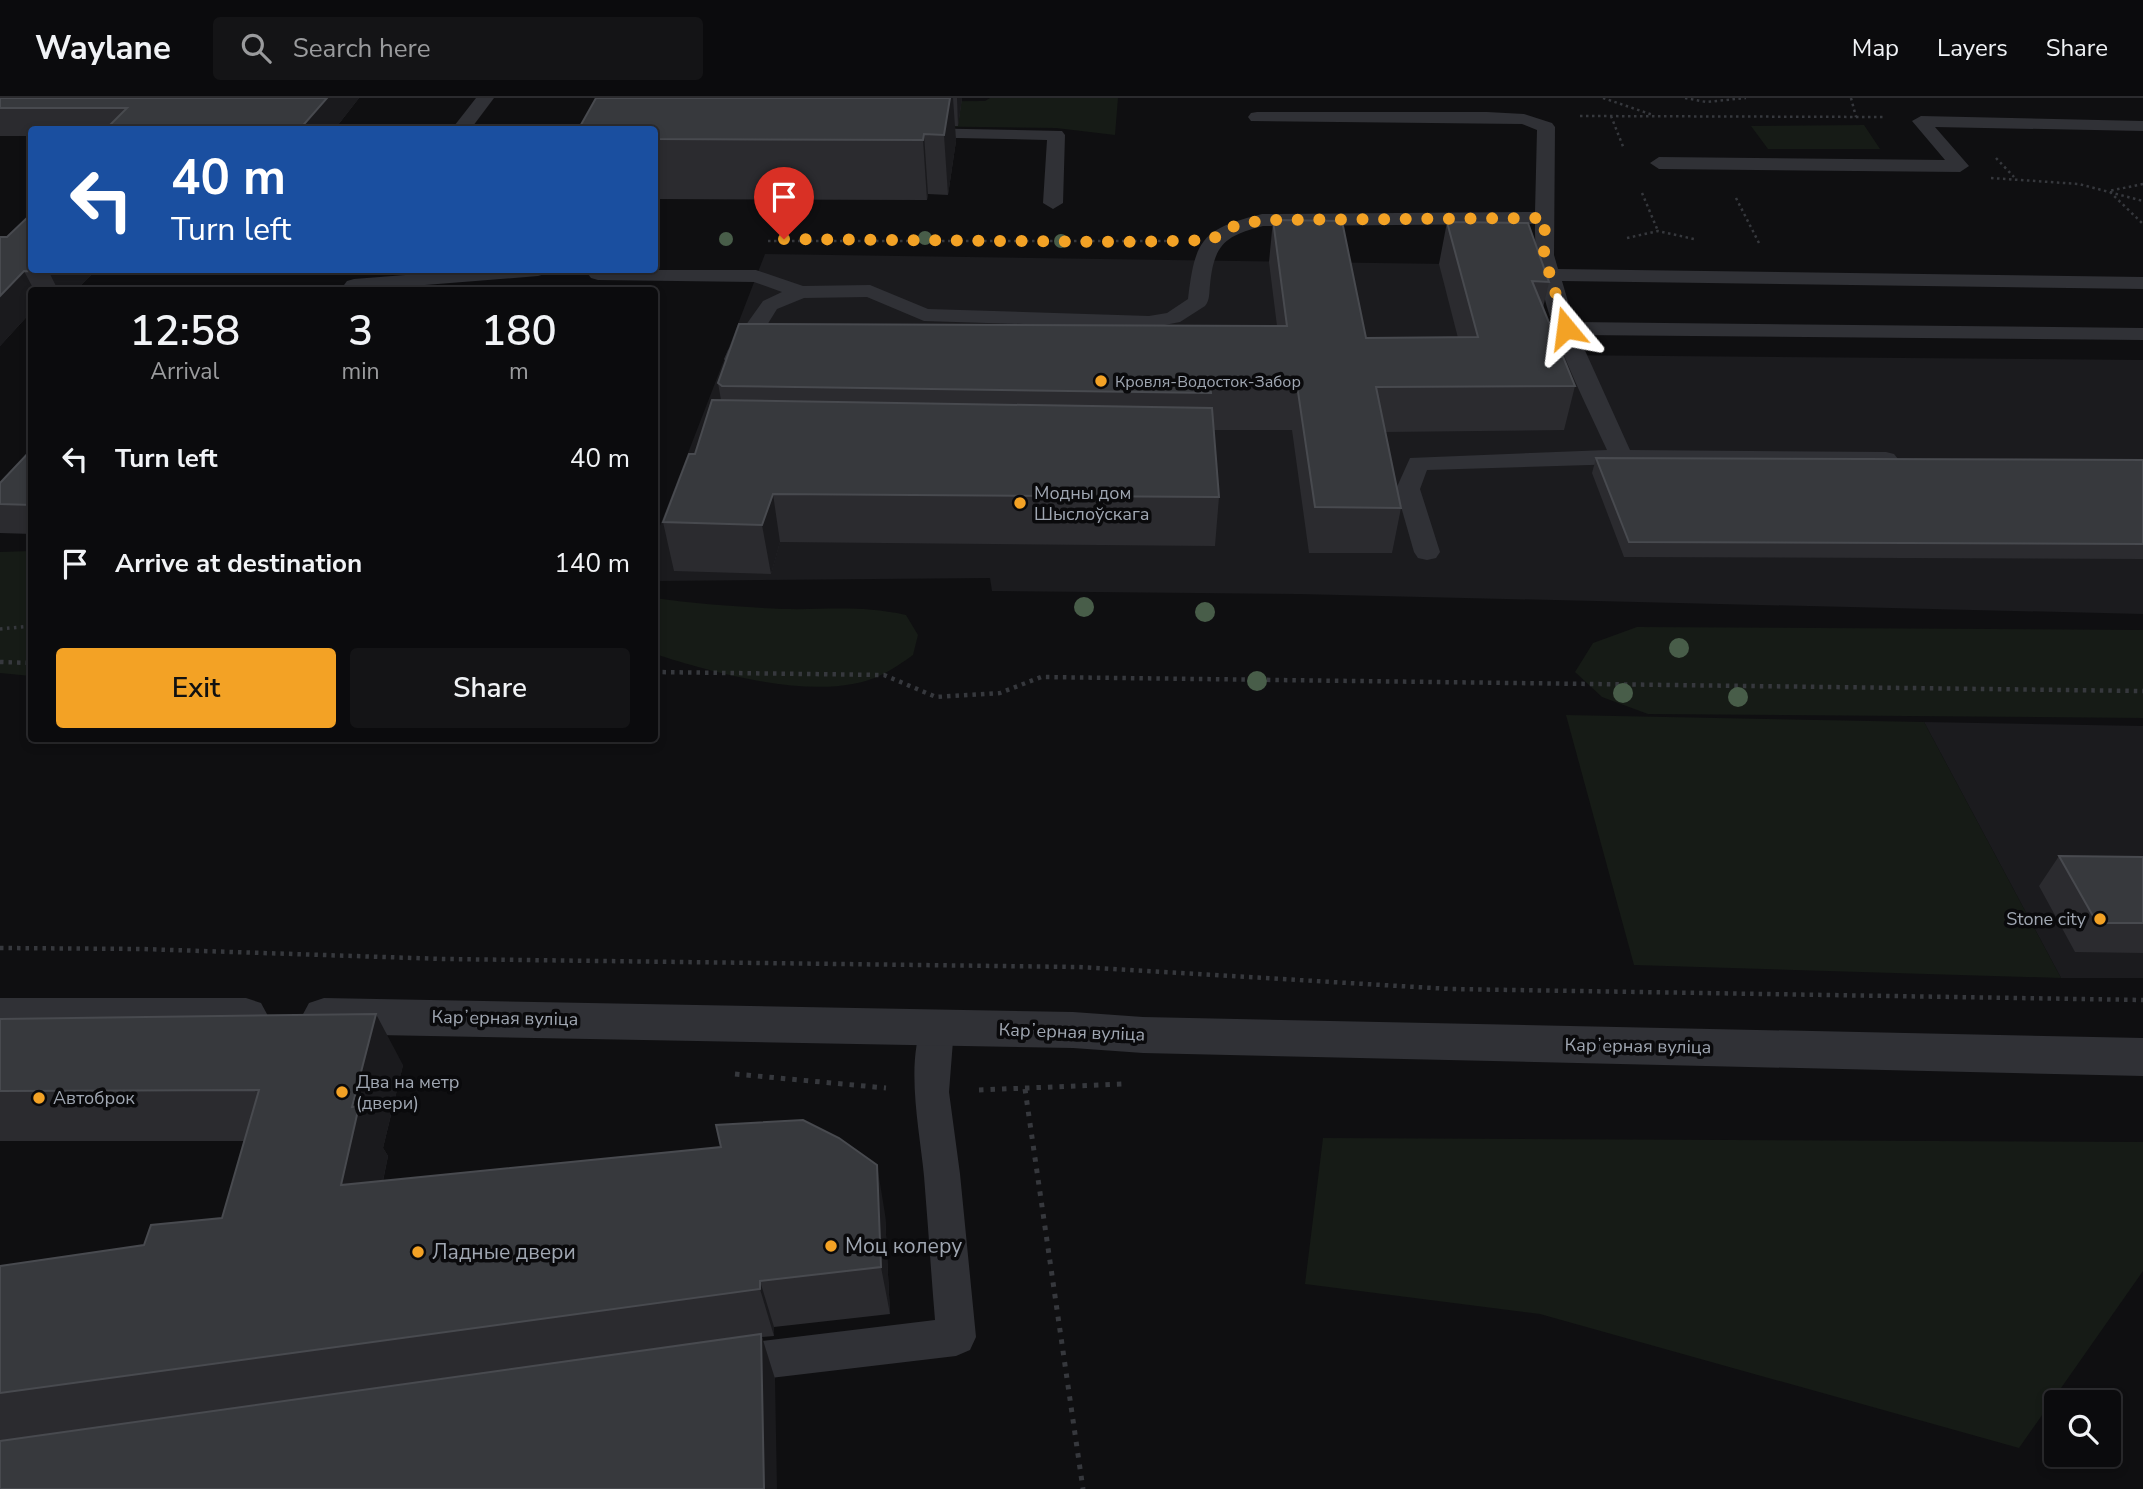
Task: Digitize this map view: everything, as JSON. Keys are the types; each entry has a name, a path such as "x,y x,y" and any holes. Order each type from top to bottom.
{"street":[{"name":"Карʼерная вуліца","path":"0,1016 454,1017 2143,1056"}],"lane":[{"path":"463,126 485,98"},
{"path":"1257,117 1487,117 1524,119 1546,127 1544,255 1574,355 1622,457"},
{"path":"1660,163 1960,166 1921,121 2143,126"},
{"path":"892,132 1056,135 1053,203"},
{"path":"598,274 756,276 801,292 870,291 924,315 1149,322 1172,318 1198,302 1202,262 1211,240 1231,227 1262,220 1545,218"},
{"path":"355,282 492,273"},
{"path":"1550,275 2143,283"},
{"path":"727,384 739,350 770,306 801,292"},
{"path":"1566,328 2143,334"},
{"path":"1427,552 1408,489 1418,463 1622,457 1910,460"},
{"path":"688,1369 812,1352 956,1337 942,1174 931,1092 937,1028"}],"path":[{"path":"1603,98 1657,116"},
{"path":"1685,98 1706,102 1746,98"},
{"path":"1576,116 1856,117 1851,98"},
{"path":"2143,184 2109,191 2143,224"},
{"path":"758,242 784,239 1110,242 1211,240"},
{"path":"0,629 28,626"},
{"path":"0,663 28,663"},
{"path":"658,672 884,675 936,696 1000,693 1041,677 2143,691"},
{"path":"0,948 142,949 444,959 1078,967 1450,989 2143,1000"},
{"path":"1025,1088 1083,1489"}],"shaded area":[{"path":"990,98 1118,98 1115,135 1056,128 903,126 615,103 985,101"},
{"path":"1864,125 1880,149 1768,149 1751,126"},
{"path":"765,254 1518,265 1551,355 2143,360 2143,614 1298,594 992,591 990,578 658,581 658,531"},
{"path":"28,551 28,676 0,673 0,552"},
{"path":"658,598 783,609 859,609 889,612 906,615 918,635 913,655 885,673 857,683 830,687 800,686 737,677 658,655"},
{"path":"1637,627 2143,630 2143,718 1648,714 1602,697 1575,672 1593,643"},
{"path":"1566,715 1924,722 2061,978 1634,965"},
{"path":"1924,722 2143,726 2143,978 2061,978"},
{"path":"1323,1138 2143,1142 2143,1271 2060,1390 2044,1390 2044,1412 2019,1448 1540,1314 1305,1284"}],"building":[{"path":"0,98 327,98 302,126 109,126 127,108 0,108"},
{"path":"596,98 950,98 944,135 924,134 923,140 658,139 658,126 580,126"},
{"path":"28,217 28,271 24,271 0,296 0,237 7,237"},
{"path":"1273,220 1342,221 1366,338 1478,337 1447,222 1528,223 1549,282 1532,281 1575,386 1376,387 1401,508 1315,507 1297,385 1210,385 1211,393 722,386 718,383 739,324 1287,326"},
{"path":"712,400 1212,408 1219,497 773,494 762,525 663,522 689,454 695,454"},
{"path":"28,453 28,505 0,504 0,483"},
{"path":"1596,458 2143,460 2143,544 1629,542"},
{"path":"2059,856 2143,857 2143,923 2097,923"},
{"path":"376,1014 352,1107 359,1106 341,1185 721,1147 716,1125 803,1120 839,1138 877,1165 881,1267 760,1281 760,1289 0,1393 0,1266 144,1245 151,1225 222,1218 259,1090 0,1091 0,1019"},
{"path":"761,1334 764,1489 0,1489 0,1441"}],"place":[{"name":"Кровля-Водосток-Забор","path":"1101,381"},
{"name":"Модны дом Шыслоўскага","path":"1020,503"},
{"name":"Stone city","path":"2100,919"},
{"name":"Два на метр (двери)","path":"342,1092"},
{"name":"Автоброк","path":"39,1098"},
{"name":"Моц колеру","path":"831,1246"},
{"name":"Ладные двери","path":"418,1252"}],"route":[{"path":"784,239 1146,242 1211,240 1231,227 1262,220 1545,218 1544,255 1566,328"}]}
